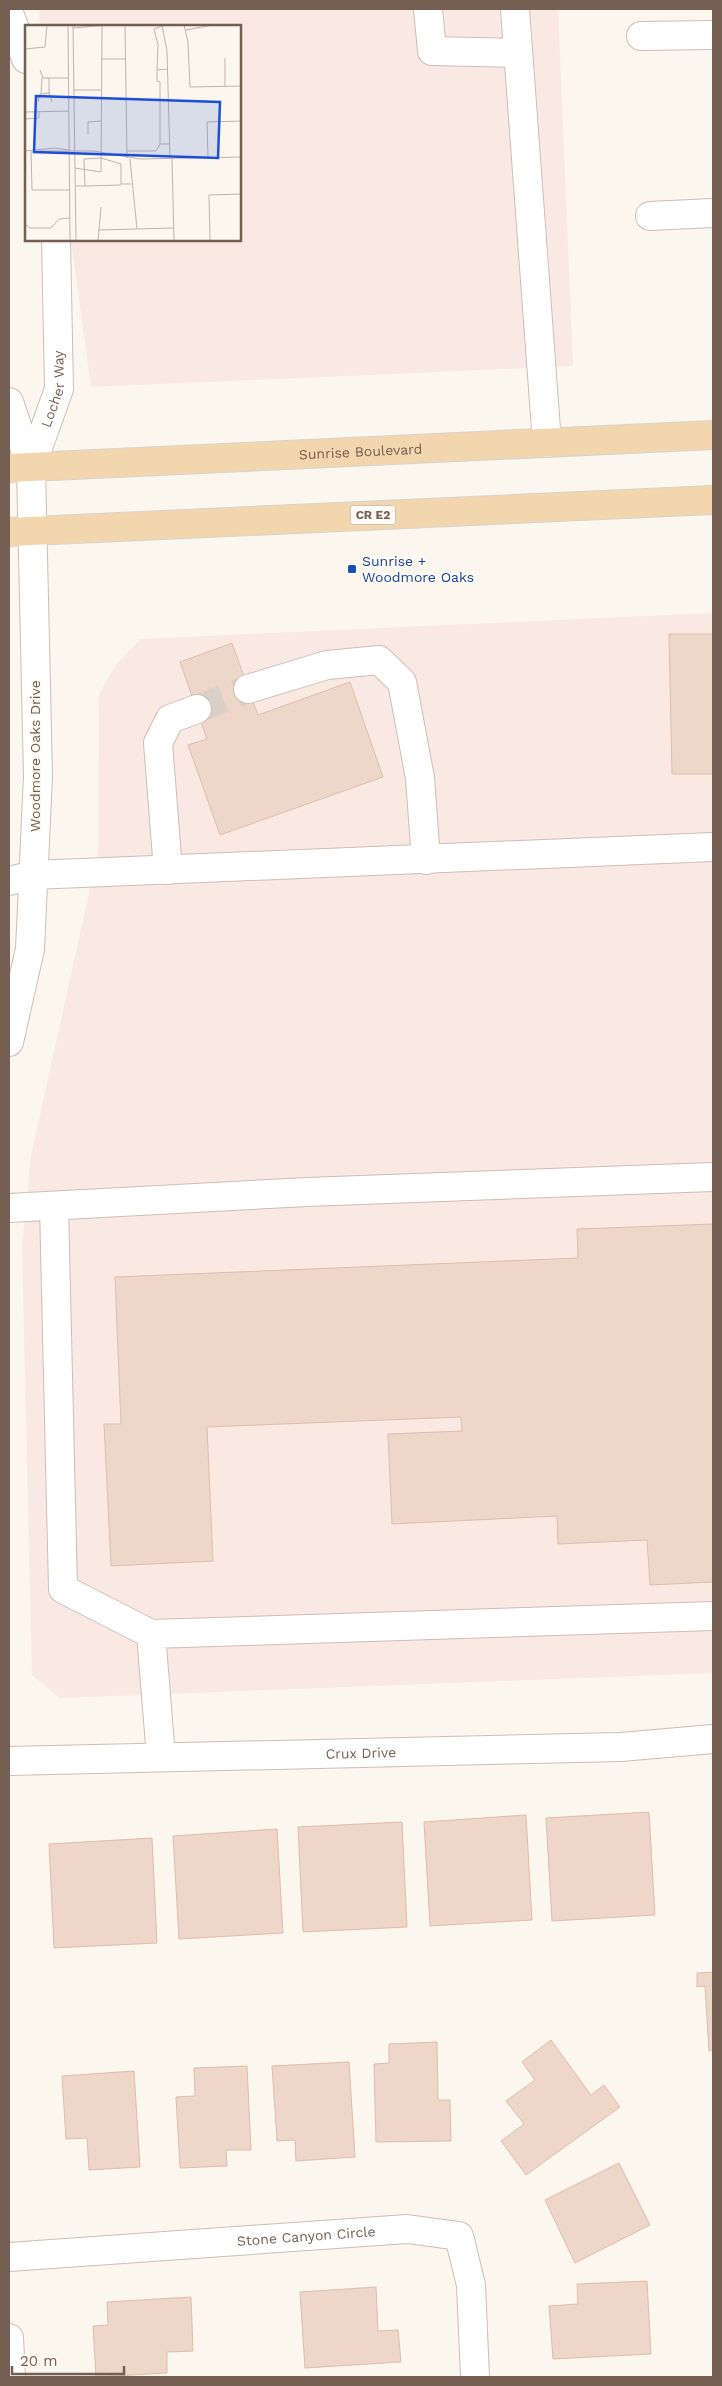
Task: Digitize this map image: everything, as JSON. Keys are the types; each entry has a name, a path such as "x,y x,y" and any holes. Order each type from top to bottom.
{"main road":[{"name":"Sunrise Boulevard","path":"20,467 713,435"},
{"name":"CR E2","path":"21,531 713,500"}],"street":[{"path":"428,9 432,51 518,53"},
{"path":"515,9 547,443"},
{"path":"9,13 25,56"},
{"path":"641,36 713,35"},
{"path":"650,216 713,213"},
{"name":"Locher Way","path":"20,467 59,389 56,241"},
{"name":"Locher Way","path":"9,402 20,467"},
{"name":"Woodmore Oaks Drive","path":"9,1042 30,949 21,878 38,776 21,531 20,467"},
{"path":"248,689 327,665 379,660 402,682 420,778 426,860"},
{"path":"168,870 158,743 170,719 196,710"},
{"path":"21,878 713,847"},
{"path":"9,1208 307,1192 713,1177"},
{"path":"54,1206 63,1589 151,1634 713,1616"},
{"path":"151,1634 162,1757"},
{"name":"Crux Drive","path":"9,1761 621,1747 713,1739"},
{"name":"Stone Canyon Circle","path":"9,2256 407,2229 459,2236 471,2286 476,2377"},
{"path":"9,2338 11,2377"}],"shaded area":[{"path":"38,9 558,9 573,366 91,387 71,241 241,241 241,25 41,25"},
{"path":"713,613 713,1673 60,1698 32,1675 22,1247 31,1156 98,852 99,694 115,666 141,639"}],"building":[{"path":"669,634 713,634 713,774 672,774"},
{"path":"232,643 258,715 350,682 383,777 220,835 188,745 207,739 180,662"},
{"path":"713,1224 713,1582 650,1585 647,1540 558,1544 557,1516 392,1524 388,1434 462,1431 461,1417 207,1427 213,1561 111,1566 104,1424 121,1424 115,1277 578,1258 577,1229"},
{"path":"649,1812 655,1915 552,1921 546,1818"},
{"path":"526,1815 532,1920 430,1926 424,1822"},
{"path":"402,1822 407,1927 303,1932 298,1827"},
{"path":"277,1829 283,1933 179,1939 173,1836"},
{"path":"152,1838 157,1943 54,1948 49,1844"},
{"path":"713,1972 713,2050 709,2051 705,1986 697,1987 697,1973"},
{"path":"551,2040 591,2095 604,2085 620,2107 526,2175 501,2141 524,2124 506,2101 535,2080 522,2062"},
{"path":"437,2042 438,2100 450,2100 451,2141 376,2142 374,2064 389,2063 389,2044"},
{"path":"349,2062 355,2157 296,2161 295,2140 277,2141 272,2066"},
{"path":"247,2066 251,2150 226,2150 227,2166 180,2168 176,2097 195,2096 194,2068"},
{"path":"134,2071 140,2167 89,2170 87,2138 66,2139 62,2076"},
{"path":"619,2163 650,2225 575,2263 545,2200"},
{"path":"647,2281 651,2354 553,2359 549,2306 578,2304 577,2284"},
{"path":"376,2287 378,2331 398,2330 401,2362 305,2368 300,2292"},
{"path":"191,2297 193,2351 167,2352 167,2373 96,2377 93,2326 108,2325 107,2302"}],"tunnel":[{"path":"197,709 248,689"}],"place":[{"name":"Sunrise + Woodmore Oaks","path":"352,569"}]}
